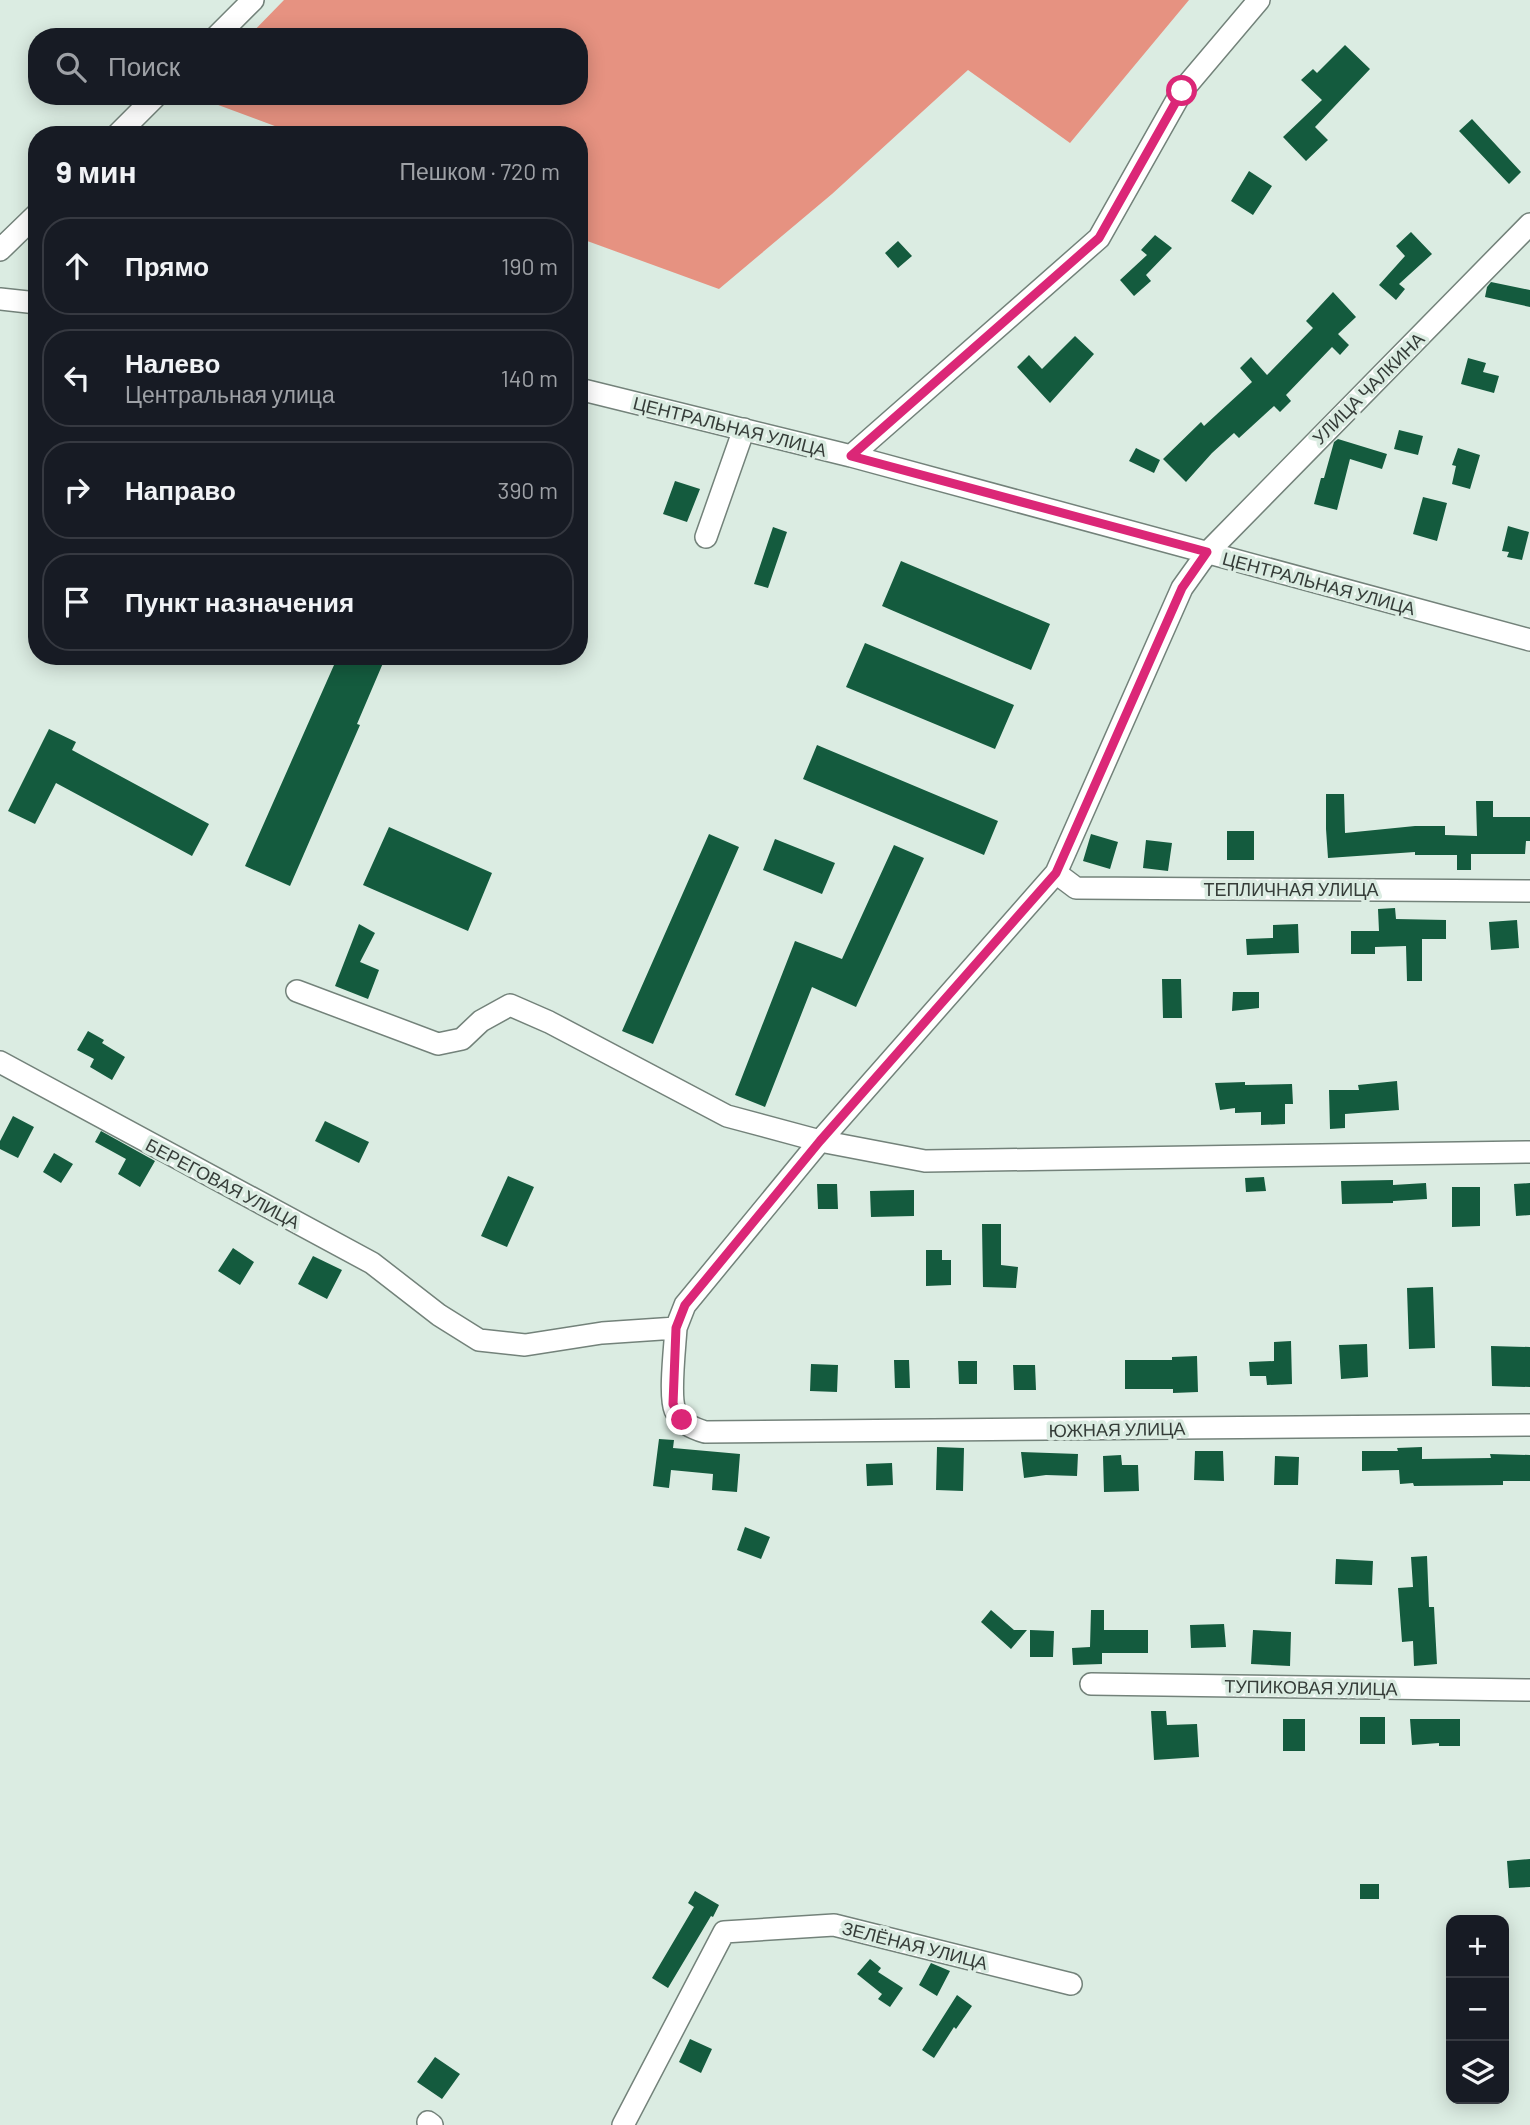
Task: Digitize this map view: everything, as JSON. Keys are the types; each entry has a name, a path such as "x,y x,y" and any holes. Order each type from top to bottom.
{"street":[{"path":"225,28 253,0"},
{"path":"851,456 1099,238 1182,91 1259,0"},
{"path":"126,126 147,105"},
{"path":"0,250 28,223"},
{"name":"УЛИЦА ЧАЛКИНА","path":"676,1328 685,1305 820,1141 1056,873 1182,588 1207,552 1530,224"},
{"path":"0,299 28,302"},
{"name":"ЦЕНТРАЛЬНАЯ УЛИЦА","path":"588,391 851,456 1530,640"},
{"path":"706,537 744,429"},
{"name":"ТЕПЛИЧНАЯ УЛИЦА","path":"1056,873 1076,888 1530,891"},
{"path":"297,991 438,1044 462,1039 481,1021 510,1005 549,1022 727,1116 820,1141 925,1161 1530,1152"},
{"name":"БЕРЕГОВАЯ УЛИЦА","path":"0,1062 372,1263 439,1315 478,1340 525,1345 602,1333 676,1328"},
{"name":"ЮЖНАЯ УЛИЦА","path":"676,1328 673,1404 682,1420 692,1428 705,1432 1530,1425"},
{"name":"ТУПИКОВАЯ УЛИЦА","path":"1091,1684 1530,1690"},
{"name":"ЗЕЛЁНАЯ УЛИЦА","path":"623,2125 724,1932 834,1925 1071,1984"}],"shaded area":[{"path":"284,0 1189,0 1070,143 968,70 832,194 719,289 588,241 588,126 275,126 218,105 588,105 588,28 257,28"}],"building":[{"path":"1345,45 1370,69 1315,127 1328,140 1306,161 1283,137 1322,100 1301,80 1313,69 1317,73"},
{"path":"1472,119 1521,172 1509,184 1459,131"},
{"path":"1249,171 1272,186 1253,215 1231,201"},
{"path":"1411,232 1432,254 1399,284 1405,289 1396,300 1379,285 1405,256 1396,246"},
{"path":"1155,235 1172,248 1146,275 1151,281 1134,296 1120,280 1147,255 1141,250"},
{"path":"898,241 912,256 898,268 885,253"},
{"path":"1491,282 1530,290 1530,307 1485,297"},
{"path":"1333,292 1356,317 1338,334 1349,345 1340,355 1332,347 1286,395 1291,401 1280,412 1274,406 1239,438 1234,433 1186,482 1163,459 1201,422 1204,426 1252,382 1240,368 1251,357 1267,375 1313,328 1306,321"},
{"path":"1075,336 1094,354 1050,403 1017,367 1029,355 1042,369"},
{"path":"1468,358 1486,363 1483,372 1499,376 1494,393 1461,384"},
{"path":"1399,430 1423,436 1418,455 1394,449"},
{"path":"1338,439 1387,454 1382,469 1350,459 1337,510 1314,504 1334,442"},
{"path":"1136,448 1160,460 1154,473 1129,461"},
{"path":"1458,448 1480,455 1470,489 1452,484 1456,466 1452,465"},
{"path":"675,481 700,489 687,522 663,514"},
{"path":"1423,497 1447,503 1437,541 1413,534"},
{"path":"1508,526 1529,532 1522,560 1507,557 1509,552 1502,551"},
{"path":"773,527 787,532 768,588 754,584"},
{"path":"901,561 1050,624 1031,670 882,606"},
{"path":"865,643 1014,705 995,749 846,687"},
{"path":"334,665 382,665 357,724 360,725 290,886 245,866"},
{"path":"49,729 76,742 72,750 209,824 192,856 56,783 35,824 8,811"},
{"path":"817,745 998,821 984,855 803,779"},
{"path":"1326,794 1344,794 1345,833 1445,826 1445,835 1477,836 1476,801 1493,801 1493,817 1530,817 1530,841 1526,841 1525,854 1471,854 1471,870 1457,870 1457,855 1415,855 1415,852 1328,858"},
{"path":"389,827 492,873 468,931 363,885"},
{"path":"1227,831 1254,831 1254,860 1227,860"},
{"path":"709,834 739,847 653,1044 622,1031"},
{"path":"1091,834 1118,842 1110,869 1083,861"},
{"path":"775,839 835,863 822,894 763,870"},
{"path":"1146,840 1172,843 1168,871 1143,868"},
{"path":"894,845 924,858 856,1007 812,987 765,1107 735,1095 795,941 842,959"},
{"path":"1395,908 1396,919 1446,920 1446,939 1422,939 1422,981 1407,981 1406,946 1375,947 1375,954 1351,954 1351,931 1379,931 1378,909"},
{"path":"1517,920 1519,948 1491,950 1489,922"},
{"path":"359,924 375,933 360,962 379,970 368,999 335,986"},
{"path":"1298,924 1299,953 1247,955 1246,939 1273,938 1273,925"},
{"path":"1162,979 1181,979 1182,1018 1163,1018"},
{"path":"1233,992 1259,992 1259,1008 1232,1011"},
{"path":"88,1031 125,1057 112,1080 90,1067 94,1059 77,1050"},
{"path":"1397,1081 1399,1110 1345,1114 1345,1128 1330,1129 1329,1090 1359,1090 1358,1085"},
{"path":"1245,1082 1245,1085 1292,1084 1293,1104 1285,1104 1285,1124 1261,1125 1261,1112 1235,1113 1235,1108 1220,1110 1215,1083"},
{"path":"13,1116 34,1127 18,1158 0,1149 0,1141"},
{"path":"325,1121 369,1142 359,1163 315,1141"},
{"path":"101,1131 155,1161 140,1187 118,1174 126,1159 95,1142"},
{"path":"54,1153 73,1164 61,1183 43,1172"},
{"path":"508,1176 534,1187 507,1247 481,1236"},
{"path":"1264,1177 1266,1191 1246,1192 1245,1178"},
{"path":"1393,1180 1393,1185 1426,1183 1427,1199 1342,1204 1341,1181"},
{"path":"1530,1183 1530,1215 1516,1216 1514,1184"},
{"path":"817,1184 837,1184 838,1209 818,1209"},
{"path":"1452,1187 1480,1187 1480,1226 1452,1227"},
{"path":"914,1190 914,1216 871,1217 870,1191"},
{"path":"982,1224 1001,1224 1001,1265 1018,1267 1016,1288 983,1287"},
{"path":"233,1248 254,1262 240,1285 218,1271"},
{"path":"926,1250 942,1250 942,1260 951,1260 951,1285 926,1286"},
{"path":"313,1256 342,1270 327,1299 298,1284"},
{"path":"1433,1287 1435,1348 1409,1349 1407,1288"},
{"path":"1291,1341 1292,1384 1267,1385 1266,1376 1250,1376 1249,1362 1274,1361 1274,1342"},
{"path":"1367,1344 1368,1377 1341,1379 1339,1345"},
{"path":"1491,1346 1530,1347 1530,1387 1492,1386"},
{"path":"1197,1356 1198,1392 1125,1389 1125,1360 1172,1360 1172,1357"},
{"path":"894,1360 909,1360 910,1388 895,1388"},
{"path":"958,1361 977,1361 977,1384 959,1384"},
{"path":"811,1364 838,1365 837,1392 810,1391"},
{"path":"1013,1365 1035,1365 1036,1390 1014,1390"},
{"path":"659,1439 674,1440 673,1448 740,1454 737,1492 712,1490 713,1474 671,1470 669,1488 653,1486"},
{"path":"937,1447 964,1448 963,1491 936,1490"},
{"path":"1422,1447 1422,1459 1491,1458 1490,1454 1530,1455 1530,1481 1503,1481 1503,1485 1414,1486 1413,1483 1400,1484 1399,1470 1362,1471 1362,1451 1398,1451 1397,1448"},
{"path":"1195,1451 1223,1451 1224,1481 1194,1480"},
{"path":"1021,1452 1078,1454 1077,1476 1046,1475 1024,1478"},
{"path":"1121,1455 1122,1465 1138,1465 1139,1491 1104,1492 1103,1456"},
{"path":"1275,1456 1299,1457 1298,1485 1274,1485"},
{"path":"892,1463 893,1485 867,1486 866,1464"},
{"path":"745,1527 770,1537 761,1559 737,1550"},
{"path":"1427,1556 1429,1607 1434,1607 1437,1664 1414,1666 1413,1641 1402,1642 1398,1588 1413,1587 1411,1557"},
{"path":"1336,1559 1373,1561 1372,1585 1335,1584"},
{"path":"991,1610 1014,1630 1027,1630 1011,1649 981,1622"},
{"path":"1091,1610 1104,1610 1104,1630 1148,1630 1148,1653 1102,1653 1102,1664 1073,1665 1072,1648 1090,1647"},
{"path":"1224,1624 1226,1647 1191,1648 1190,1625"},
{"path":"1030,1630 1054,1631 1053,1657 1030,1657"},
{"path":"1253,1630 1291,1632 1290,1666 1251,1664"},
{"path":"1151,1711 1166,1711 1167,1725 1197,1724 1199,1757 1154,1760"},
{"path":"1360,1717 1385,1717 1385,1744 1360,1744"},
{"path":"1283,1719 1305,1719 1305,1751 1283,1751"},
{"path":"1410,1719 1460,1719 1460,1746 1439,1746 1439,1743 1412,1745"},
{"path":"1530,1859 1530,1887 1509,1888 1507,1861"},
{"path":"1360,1884 1379,1884 1379,1899 1360,1899"},
{"path":"695,1891 719,1905 668,1988 652,1978 694,1907 688,1903"},
{"path":"870,1959 881,1968 878,1972 903,1988 890,2007 878,1999 882,1994 857,1974"},
{"path":"931,1963 950,1971 937,1996 919,1985"},
{"path":"957,1995 972,2006 956,2029 954,2027 934,2058 922,2050"},
{"path":"690,2039 712,2049 701,2073 679,2062"},
{"path":"435,2057 460,2074 442,2099 417,2082"}],"route":[{"path":"682,1420 673,1404 676,1328 685,1305 820,1141 1056,873 1182,588 1207,552 851,456 1099,238 1182,91"}]}
